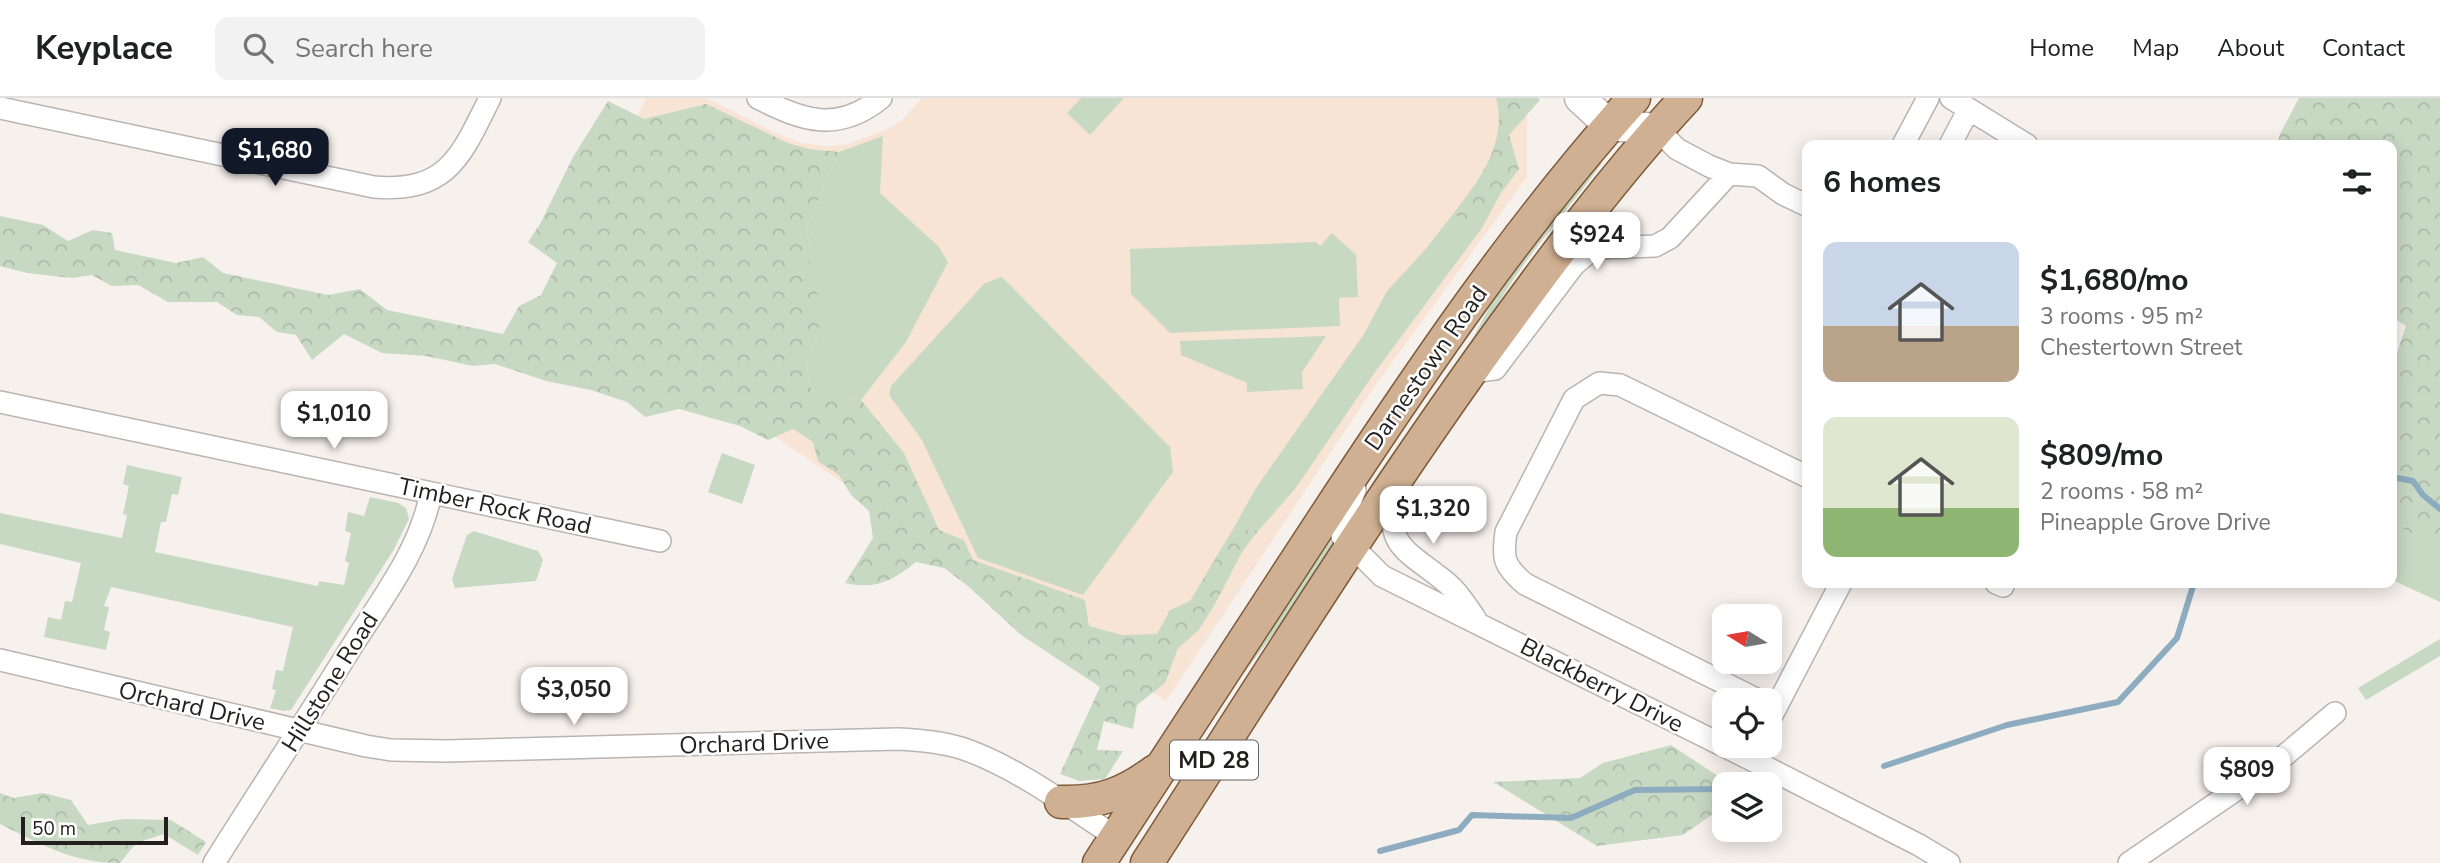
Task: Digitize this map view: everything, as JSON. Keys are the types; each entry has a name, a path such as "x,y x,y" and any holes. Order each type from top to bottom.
{"main road":[{"name":"Darnestown Road","path":"1147,863 1351,548 1470,372 1548,265 1657,129 1686,98"},
{"name":"Darnestown Road","path":"1099,863 1115,850 1162,766 1374,442 1517,240 1624,106"},
{"path":"1115,850 1135,827 1157,809 1242,684 1280,656"},
{"path":"1061,802 1087,803 1110,796 1134,787 1162,766"}],"street":[{"path":"0,108 394,189 414,186 447,169 463,151 489,98"},
{"path":"758,98 788,113 806,119 826,121 850,117 881,98"},
{"path":"1580,98 1624,106 1657,129 1676,149 1729,174 1758,176 1783,194 1802,203"},
{"path":"1906,140 1928,98"},
{"path":"1951,140 1960,104 2019,140"},
{"path":"1470,372 1494,369 1574,265 1588,253 1599,248 1655,246 1670,238 1729,174"},
{"path":"1727,688 1525,584 1509,570 1503,554 1507,532 1574,400 1598,383 1620,385 1802,469"},
{"name":"Timber Rock Road","path":"0,402 660,541"},
{"path":"1351,548 1342,536 1340,528 1374,442"},
{"name":"Blackberry Drive","path":"1409,460 1392,509 1394,536 1405,551 1451,586 1479,623"},
{"name":"Hillstone Road","path":"214,863 407,558 423,523 431,492"},
{"name":"Blackberry Drive","path":"1351,548 1382,576 1712,733"},
{"path":"1780,688 1839,588"},
{"name":"Orchard Drive","path":"0,660 299,732 366,746 417,751 912,740 951,746 1007,769 1061,802 1115,850"},
{"path":"2129,863 2278,761 2335,713"},
{"name":"Blackberry Drive","path":"1764,758 1949,863"}],"shaded area":[{"path":"646,98 706,98 780,135 802,143 826,146 845,145 886,130 903,119 922,98 1527,98 1527,177 1372,390 1166,701 691,380 559,271"}],"green space":[{"path":"1081,98 1124,98 1090,135 1067,113"},
{"path":"1496,98 1540,100 1509,135 1519,169 1501,193 1482,228 1453,214 1481,175 1495,146 1499,115"},
{"path":"2299,98 2440,98 2440,547 2397,526 2397,352 2406,326 2397,320 2397,140 2278,140"},
{"path":"608,101 644,119 706,104 788,143 809,149 839,152 806,228 813,256 801,279 817,289 819,333 806,364 812,394 861,400 904,453 939,530 964,540 973,560 1085,600 1089,626 1122,635 1157,634 1170,610 1190,601 1233,529 1258,531 1242,552 1198,631 1178,648 1165,683 1137,705 1133,729 1104,721 1097,750 1123,751 1105,779 1080,781 1060,774 1100,687 1021,635 968,586 944,568 916,562 883,582 866,585 845,583 873,538 869,511 851,495 839,475 818,461 813,442 793,429 768,440 740,426 679,409 645,417 627,402 591,390 546,381 495,364 473,366 426,356 382,353 344,334 312,360 296,335 277,332 259,317 237,315 217,302 168,302 138,285 112,286 92,275 72,278 27,273 0,266 0,216 43,225 68,241 93,230 112,233 115,250 176,263 203,257 223,273 328,295 360,289 387,310 503,334 519,306 541,295 557,263 528,242 540,224 573,157"},
{"path":"883,136 880,193 939,247 948,262 906,342 861,400 812,395 806,364 819,333 801,279 813,256 806,228 839,152"},
{"path":"1599,161 1602,163 1527,260 1488,323 1356,512 1373,481 1474,336 1501,284"},
{"path":"1453,214 1482,228 1375,372 1295,489 1258,531 1233,529 1256,488 1364,334 1387,291"},
{"path":"1332,233 1356,255 1358,297 1339,298 1340,326 1170,333 1131,294 1130,249 1316,242 1320,246"},
{"path":"1002,277 1170,447 1173,472 1083,595 978,558 922,440 889,395 891,386 985,283"},
{"path":"2440,294 2440,602 2397,582 2397,371"},
{"path":"1326,336 1302,372 1303,389 1247,392 1247,383 1181,355 1180,341"},
{"path":"722,453 755,465 742,504 708,492"},
{"path":"127,465 182,477 178,495 172,494 166,522 161,522 155,552 318,586 319,581 344,585 349,563 345,561 351,533 345,531 348,512 364,516 370,497 398,503 406,508 409,519 393,551 291,710 270,708 276,690 272,689 276,670 283,671 293,627 111,587 104,606 109,607 104,630 110,632 106,650 44,637 48,617 61,620 65,601 72,602 81,563 0,544 0,513 122,538 127,515 123,514 129,486 123,484"},
{"path":"474,531 538,551 543,560 536,581 455,588 452,579 467,535"},
{"path":"1332,532 1333,545 1337,551 1240,678 1236,676"},
{"path":"2440,639 2440,656 2366,700 2358,688"},
{"path":"1671,745 1712,772 1712,815 1683,835 1597,846 1493,782 1580,778 1603,763"},
{"path":"0,793 13,798 43,793 71,800 88,825 123,819 171,820 206,842 198,855 164,834 136,843 120,863 87,860 58,851 0,824"}],"waterway":[{"path":"2397,478 2413,481 2423,495 2440,509"},
{"path":"1884,766 2007,725 2118,702 2177,638 2192,588"},
{"path":"1380,851 1459,830 1472,815 1571,818 1635,790 1712,789"}]}
